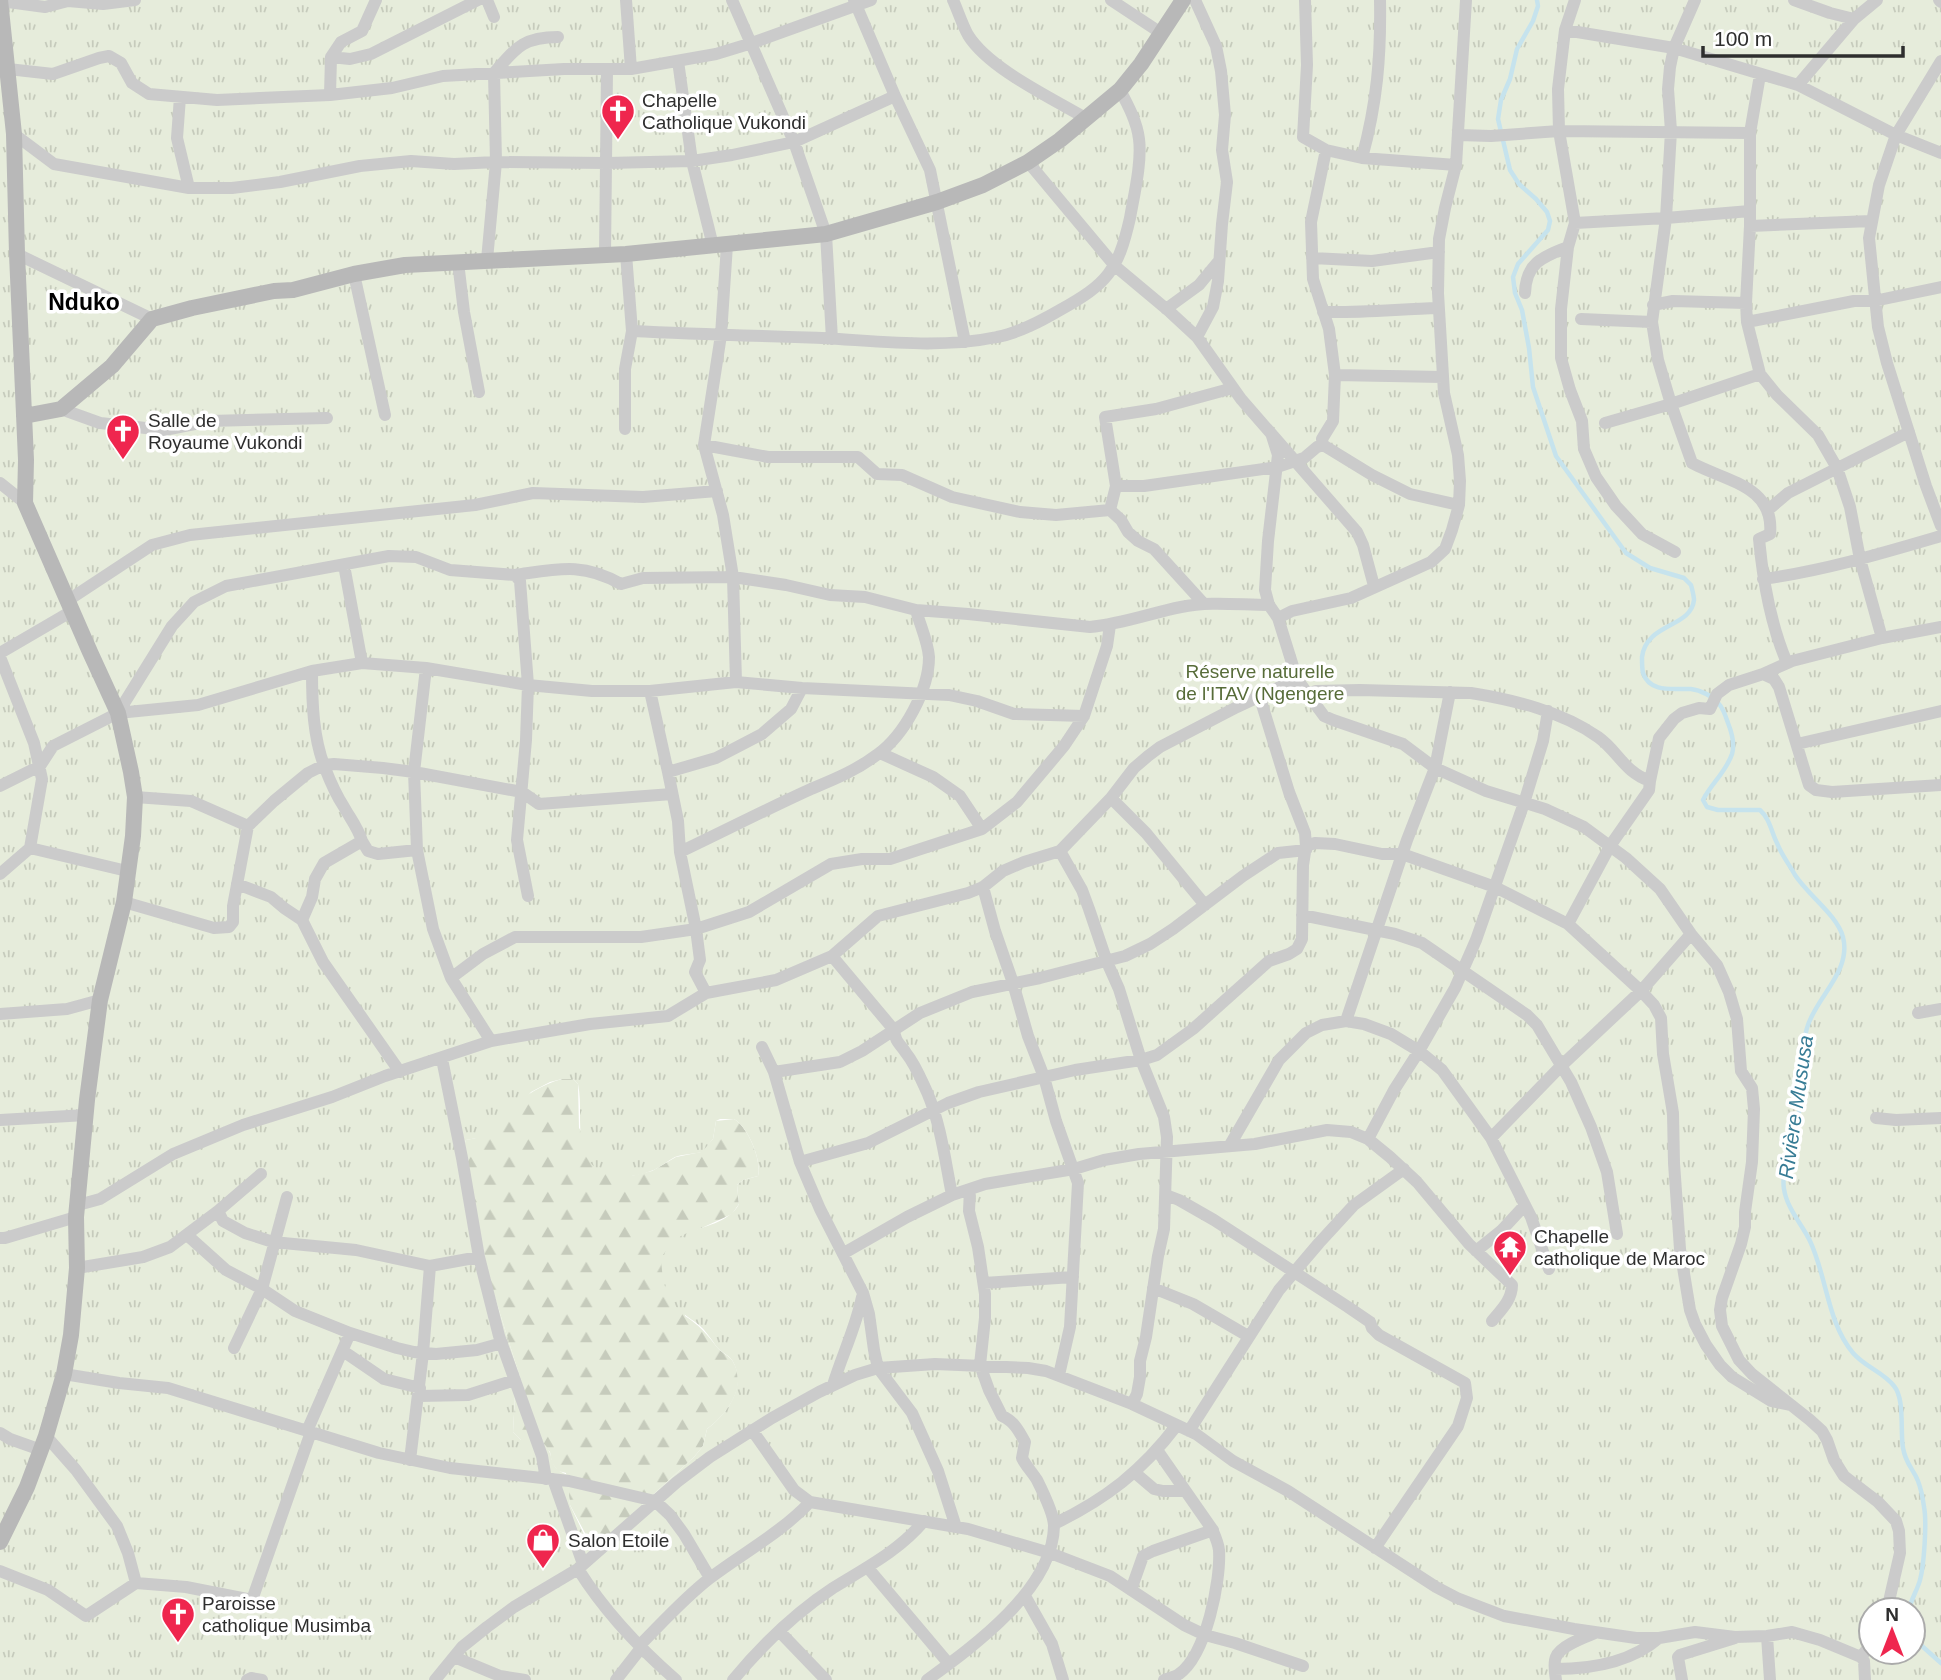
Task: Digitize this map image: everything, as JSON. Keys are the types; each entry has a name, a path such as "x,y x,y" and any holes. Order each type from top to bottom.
{"street":[{"path":"0,1542 27,1487 65,1374 77,1268 77,1211 86,1115 100,1000 124,902 134,836 135,797 118,713 25,503 26,460 8,69 0,1 44,7 68,1 103,4 135,0"},
{"path":"330,95 331,57 341,42 362,31 376,0"},
{"path":"331,57 350,59 371,54 478,0"},
{"path":"487,0 494,17"},
{"path":"626,0 631,69"},
{"path":"732,0 794,142 825,234 832,339"},
{"path":"8,69 53,74 109,56 121,64 132,83 149,94 217,100 330,95 392,88 443,76 564,69 631,69 678,61 716,54 752,43 855,3 871,0"},
{"path":"953,0 969,36 987,58 1087,118"},
{"path":"1111,0 1161,33"},
{"path":"24,416 61,409 112,366 152,320 192,308 274,291 293,290 354,274 405,265 626,254 825,234 937,202 983,185 1028,162 1087,118 1120,90 1141,64 1183,0"},
{"path":"1195,0 1216,46 1221,71 1225,115 1222,150 1227,182 1213,307 1197,337"},
{"path":"1305,0 1307,65 1303,137 1326,150 1362,158 1456,165"},
{"path":"1362,158 1373,119 1378,83 1380,0"},
{"path":"1278,618 1292,611 1351,598 1431,562 1445,549 1452,530 1459,505 1460,481 1458,454 1444,393 1438,308 1439,239 1456,165 1466,0"},
{"path":"1575,0 1565,30 1558,89 1559,131 1575,223 1568,247 1561,309 1561,358 1582,421 1584,449 1596,477 1616,506 1642,534 1675,552"},
{"path":"1695,0 1674,48 1670,66 1668,89 1671,131 1666,218 1652,322 1658,360 1692,463 1758,495 1768,510 1770,534 1759,539 1763,579 1787,663"},
{"path":"1794,0 1854,19"},
{"path":"1798,85 1854,19 1877,0"},
{"path":"855,3 930,170 965,341"},
{"path":"1565,30 1674,48 1798,85 1896,135 1941,153"},
{"path":"487,260 496,162 494,73 515,49 531,40 558,37"},
{"path":"678,61 692,161 720,246 721,335 704,445 723,515 733,577 736,682"},
{"path":"1941,61 1896,135 1879,185 1869,238 1878,327 1887,363 1941,526"},
{"path":"606,255 607,70"},
{"path":"1760,75 1751,133 1747,322 1760,374 1777,395 1818,435 1838,468 1882,638"},
{"path":"632,331 904,342 965,341 999,337 1041,321 1087,295 1104,281 1115,266 1126,234 1136,188 1139,139 1131,112 1120,90"},
{"path":"9,126 54,164 189,188 232,188 401,161 454,164 692,161 794,142 895,96"},
{"path":"180,97 177,138 189,188"},
{"path":"1459,135 1491,136 1559,131 1751,133"},
{"path":"1326,150 1311,222 1313,279 1329,329 1335,375 1334,421 1322,439 1323,445 1410,494 1459,505"},
{"path":"1028,162 1115,266 1197,337 1233,388 1272,436 1357,532 1374,586"},
{"path":"1575,223 1750,211"},
{"path":"1750,226 1871,221"},
{"path":"1525,293 1526,278 1534,264 1568,247"},
{"path":"1312,258 1372,261 1439,252"},
{"path":"17,254 152,320"},
{"path":"625,429 625,369 632,331 626,254"},
{"path":"458,262 479,392"},
{"path":"1166,309 1199,285 1218,262"},
{"path":"354,274 385,415"},
{"path":"1747,322 1941,287"},
{"path":"1653,305 1673,301 1746,303"},
{"path":"1323,312 1438,308"},
{"path":"1581,319 1652,322"},
{"path":"1605,423 1760,374"},
{"path":"1335,375 1443,377"},
{"path":"1110,510 1116,486 1105,417 1156,409 1233,388"},
{"path":"61,409 100,423 164,430 210,421 327,418"},
{"path":"1768,510 1788,493 1909,432"},
{"path":"1272,436 1278,455 1265,590 1269,605 1278,618 1297,680 1324,716 1403,744 1435,768 1486,790 1571,819 1610,846 1660,889 1691,934 1717,965 1737,1019 1741,1072 1752,1088 1754,1109 1745,1227 1722,1298 1722,1326 1738,1360 1822,1432 1844,1476 1878,1502 1896,1521 1900,1553 1889,1596"},
{"path":"704,445 768,457 858,457 877,474 902,475 951,497 1020,512 1056,515 1110,510 1138,541 1154,549 1204,604"},
{"path":"1116,486 1144,486 1277,467 1294,462 1323,445"},
{"path":"0,483 25,503"},
{"path":"0,874 30,848 42,779 34,743 0,655 152,545 190,535 475,505 533,493 643,497 717,491"},
{"path":"1763,579 1788,576 1860,559 1941,536"},
{"path":"118,713 172,626 194,602 226,586 388,556 416,557 450,570 515,575 568,567 604,574 621,584 643,578 733,577 830,595 865,597 916,610 1090,627 1204,604 1269,605"},
{"path":"344,565 362,663"},
{"path":"515,575 520,581 528,685 517,840 528,896"},
{"path":"680,852 849,774 880,753 903,727 922,694 926,681 929,655 916,610"},
{"path":"451,978 484,954 515,937 640,937 696,929 750,912 831,864 862,859 890,859 982,829 1017,802 1064,746 1084,716 1107,646 1110,625"},
{"path":"1568,924 1610,846 1649,790 1659,738 1674,719 1682,713 1699,708 1710,709 1729,685 1787,663 1882,638 1941,627"},
{"path":"0,786 40,766 53,746 118,713 198,705 312,671 362,663 426,668 528,685 592,691 650,691 736,682 949,695 1014,714 1084,716"},
{"path":"426,668 414,772 417,850 433,929 451,978 491,1041"},
{"path":"312,671 315,725 324,765 362,841 368,851 378,854 417,850"},
{"path":"1763,674 1774,679 1779,687 1809,785 1816,790 1832,792 1941,785"},
{"path":"0,1238 77,1211 173,1154 243,1125 491,1041 590,1024 668,1016 706,993 776,980 832,956 878,916 968,893 983,887 1003,871 1060,851 1111,799 1134,768 1160,747 1297,680"},
{"path":"668,772 716,758 762,734 791,709 802,688"},
{"path":"1306,694 1316,691 1360,690 1450,692 1487,696 1548,711 1595,735 1608,745 1630,771 1650,782"},
{"path":"650,691 673,794 680,852 696,929 699,960 695,972 706,993"},
{"path":"1346,1021 1402,854 1435,768 1450,692"},
{"path":"800,1162 868,1143 934,1110 979,1092 1157,1055 1176,1042 1269,961 1297,949 1302,939 1305,833 1289,792 1260,698"},
{"path":"1368,1139 1463,971 1524,803 1543,741 1548,711"},
{"path":"1797,744 1941,711"},
{"path":"880,753 933,777 960,796 982,829"},
{"path":"124,902 214,928 229,927 233,922 233,906 248,826 308,773 324,765 414,772 522,792 538,804 673,794"},
{"path":"135,797 191,801 248,826"},
{"path":"1111,799 1146,833 1205,905"},
{"path":"302,920 312,897 315,879 324,863 362,841"},
{"path":"774,1072 840,1062 862,1051 920,1013 972,992 1125,956 1150,944 1278,853 1306,848 1315,843 1335,844 1382,854 1402,854 1495,887 1568,924 1654,1005 1661,1018 1663,1054 1673,1113 1680,1250 1687,1297 1695,1324 1706,1345 1732,1377 1771,1401 1793,1406"},
{"path":"30,848 128,871"},
{"path":"1060,851 1082,890 1119,989 1141,1060 1164,1117 1167,1137 1164,1228 1140,1361 1137,1394 1132,1404"},
{"path":"237,884 271,897 302,920 323,962 400,1072"},
{"path":"983,887 1028,1035 1078,1183 1070,1328 1059,1376"},
{"path":"1302,915 1395,934 1422,943 1527,1015 1537,1025 1571,1082 1591,1127 1607,1172 1617,1234"},
{"path":"1491,1138 1561,1066 1641,991 1691,934"},
{"path":"832,956 894,1030 896,1042 906,1052 917,1071 934,1110 951,1195"},
{"path":"0,1014 67,1009 100,1000"},
{"path":"1918,1013 1941,1009"},
{"path":"1230,1146 1279,1060 1306,1033 1322,1025 1346,1021 1364,1024 1391,1034 1419,1051 1442,1070 1491,1138 1525,1205 1549,1269"},
{"path":"762,1047 774,1072 800,1162 820,1209 863,1293 878,1368 912,1413 938,1471 956,1527"},
{"path":"442,1059 479,1257 502,1343 581,1566 597,1599 640,1647 676,1680"},
{"path":"0,1120 86,1115"},
{"path":"1876,1118 1941,1118"},
{"path":"844,1253 951,1195 985,1184 1073,1169 1104,1160 1167,1151 1255,1144 1327,1130 1351,1132 1368,1139 1404,1170 1476,1251 1512,1285 1509,1299 1492,1321"},
{"path":"1054,1524 1120,1485 1183,1428 1294,1272 1354,1205 1404,1170"},
{"path":"77,1268 143,1257 170,1247 261,1174"},
{"path":"927,1680 985,1636 1025,1596 1049,1553 1054,1524 1037,1480 1022,1458 1025,1442 1014,1423 1002,1416 980,1365 985,1318 984,1283 969,1211 970,1189"},
{"path":"1166,1195 1214,1220 1294,1272 1370,1322 1379,1335 1465,1383 1467,1398 1458,1426 1375,1548"},
{"path":"234,1348 262,1289 286,1197"},
{"path":"1476,1251 1525,1205"},
{"path":"218,1211 223,1221 246,1233 274,1242 355,1250 430,1266 479,1257"},
{"path":"187,1235 226,1270 295,1311 350,1334 423,1353 477,1350 502,1343"},
{"path":"410,1460 430,1266"},
{"path":"984,1283 1073,1278"},
{"path":"1153,1288 1193,1304 1248,1336"},
{"path":"833,1385 842,1354 858,1317 863,1293"},
{"path":"0,1571 48,1590 86,1616 136,1583 186,1587 252,1600 309,1432 350,1334"},
{"path":"343,1351 384,1379 419,1392 468,1395 515,1380"},
{"path":"435,1680 462,1647 487,1627 581,1566 710,1457 752,1430 855,1375 878,1368 935,1364 1028,1368 1059,1376 1132,1404 1196,1434 1233,1461 1288,1491 1436,1587 1504,1616 1636,1638 1659,1638 1695,1632 1735,1637 1792,1632 1857,1655"},
{"path":"65,1374 168,1388 355,1447 410,1460 450,1468 549,1479 655,1501 684,1534 710,1578"},
{"path":"752,1430 794,1490 810,1502 956,1527 1049,1553 1110,1576 1184,1625 1205,1635 1303,1666"},
{"path":"0,1433 10,1438 43,1443 76,1470 117,1526 136,1583"},
{"path":"1157,1450 1213,1530 1219,1550 1218,1572 1205,1635 1190,1662 1179,1674 1164,1680"},
{"path":"1134,1472 1154,1489 1185,1491"},
{"path":"616,1680 640,1647 689,1595 797,1515 810,1502"},
{"path":"733,1680 779,1631 831,1589 868,1568 912,1536 925,1521"},
{"path":"1130,1590 1143,1556 1213,1530"},
{"path":"868,1568 949,1664"},
{"path":"1025,1596 1052,1644 1063,1680"},
{"path":"779,1631 826,1680"},
{"path":"1595,1632 1557,1653 1555,1674 1605,1665 1650,1647 1659,1638"},
{"path":"1767,1636 1770,1680"},
{"path":"1682,1680 1679,1655 1735,1637"},
{"path":"454,1657 500,1676 524,1680"},
{"path":"247,1680 262,1680"}],"green space":[{"name":"Réserve naturelle de l'ITAV (Ngengere","path":"0,0 1941,0 1941,1680 0,1680","holes":["573,1079 578,1084 582,1144 586,1156 600,1171 619,1177 640,1174 654,1170 675,1157 702,1152 713,1139 716,1121 720,1119 734,1119 744,1129 756,1153 759,1169 758,1176 743,1180 737,1185 739,1204 729,1216 681,1236 661,1258 665,1285 674,1304 702,1327 718,1348 732,1360 738,1380 733,1399 722,1416 707,1429 703,1446 694,1457 592,1551 570,1505 572,1477 555,1467 548,1448 542,1442 521,1440 513,1432 515,1396 522,1384 488,1275 464,1146 466,1140 488,1136 505,1125 531,1092 550,1082"]},
{"path":"562,1079 573,1079 578,1084 579,1128 615,1176 631,1176 652,1171 676,1157 701,1152 713,1139 716,1121 734,1119 749,1136 759,1169 758,1176 743,1180 737,1185 739,1204 732,1214 678,1239 685,1316 732,1360 738,1380 733,1399 722,1416 707,1429 703,1446 694,1457 592,1551 570,1505 566,1473 558,1471 552,1463 550,1452 539,1440 521,1440 513,1432 515,1396 522,1384 488,1275 464,1145 466,1140 476,1138 527,1096"}],"waterway":[{"name":"Rivière Mususa","path":"1537,0 1538,6 1533,21 1517,49 1498,119 1510,170 1519,184 1547,212 1550,221 1548,230 1518,264 1513,277 1529,348 1533,387 1556,456 1626,553 1650,568 1684,578 1691,585 1694,600 1691,609 1685,616 1651,638 1645,646 1642,665 1646,680 1651,684 1702,692 1716,701 1724,713 1733,738 1732,754 1703,800 1707,807 1718,810 1760,810 1795,875 1829,913 1843,937 1844,950 1838,973 1807,1028 1802,1055 1798,1125 1783,1183 1788,1203 1816,1255 1832,1313 1844,1341 1858,1358 1890,1381 1900,1399 1903,1448 1919,1484 1925,1514 1921,1573 1914,1596"},
{"name":"Rivière Mususa","path":"1927,1650 1941,1663"}],"place":[{"name":"Chapelle Catholique Vukondi","path":"618,141"},
{"name":"Salle de Royaume Vukondi","path":"123,461"},
{"name":"Chapelle catholique de Maroc","path":"1510,1277"},
{"name":"Salon Etoile","path":"543,1570"},
{"name":"Paroisse catholique Musimba","path":"178,1644"}],"district":[{"name":"Nduko","path":"84,302"}]}
